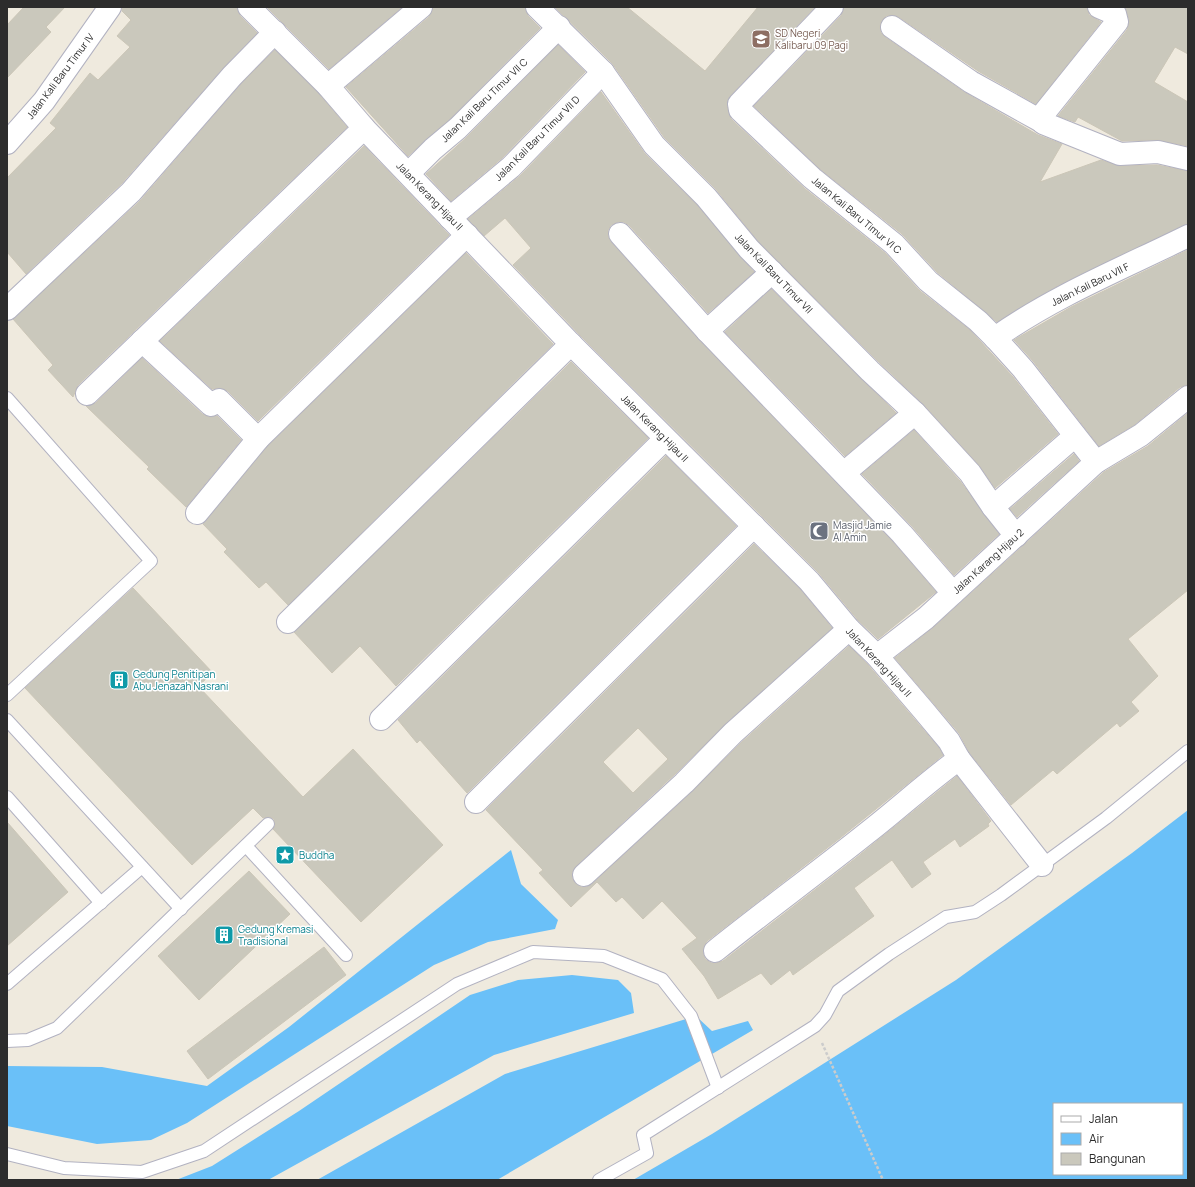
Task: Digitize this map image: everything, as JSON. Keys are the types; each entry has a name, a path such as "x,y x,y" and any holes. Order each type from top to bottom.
{"street":[{"name":"Jalan Kali Baru Timur IV","path":"7,143 44,101 110,7"},
{"name":"Jalan Kerang Hijau II","path":"249,7 276,32 328,86 364,128 409,173 571,344 809,581 849,629 877,656 949,741 959,759 1042,865"},
{"path":"328,86 421,7"},
{"name":"Jalan Kali Baru Timur VII","path":"537,7 603,72 654,145 706,197 749,249 870,371 915,413 970,472 993,507 1016,536"},
{"name":"Jalan Kali Baru Timur VI C","path":"832,7 739,104 740,110 812,178 894,244 928,281 978,321 1023,369 1096,462"},
{"path":"1041,121 1044,113 1117,22 1115,14 1099,7"},
{"name":"Jalan Kali Baru Timur VII C","path":"409,173 458,128 559,27"},
{"path":"892,27 971,82 1041,121 1046,126 1120,154 1158,152 1188,159"},
{"path":"7,309 131,192 232,76 276,32"},
{"name":"Jalan Kali Baru Timur VII D","path":"450,218 511,167 603,72"},
{"path":"87,394 364,128"},
{"path":"620,234 707,331 902,534 953,593"},
{"path":"197,513 258,439 467,235"},
{"name":"Jalan Kali Baru VII F","path":"995,338 1023,318 1078,289 1188,236"},
{"path":"707,331 772,272"},
{"path":"142,341 211,405 219,400 258,439"},
{"path":"288,622 571,344"},
{"name":"Jalan Karang Hijau 2","path":"877,656 926,618 1096,462 1141,435 1188,397"},
{"path":"844,473 915,413"},
{"path":"993,507 1075,436"},
{"path":"381,719 665,439"},
{"path":"476,802 754,526"},
{"path":"584,875 684,783 733,733 849,629"},
{"path":"715,951 842,854 923,785 959,759"}],"lane":[{"path":"7,398 151,561 7,695"},
{"path":"7,720 181,909"},
{"path":"599,1180 647,1153 643,1135 815,1026 825,1015 838,991 889,954 946,917 975,912 1106,818 1188,751"},
{"path":"7,797 101,903"},
{"path":"7,1041 28,1040 57,1028 268,824"},
{"path":"246,846 346,955"},
{"path":"7,984 142,867"},
{"path":"7,1154 64,1168 142,1172 204,1152 457,984 533,952 604,956 662,978 691,1016 718,1088"}],"path":[{"path":"815,1026 883,1180"}],"water":[{"path":"1188,810 1188,1180 633,1180 712,1134 956,980 1132,853"},
{"path":"511,850 521,884 558,920 555,929 488,942 434,965 187,1123 151,1140 97,1144 7,1126 7,1066 102,1067 207,1086 289,1027"},
{"path":"572,975 618,980 631,993 634,1013 494,1055 268,1180 176,1180 212,1166 299,1111 470,995 518,980"},
{"path":"696,1016 712,1031 748,1021 753,1030 497,1180 317,1180 505,1074"}],"building":[{"path":"24,7 65,7 46,27 51,32 7,78 7,25"},
{"path":"122,7 237,7 240,16 257,33 223,68 122,183 26,274 7,252 7,178 56,128 50,123 90,73 98,80 130,47 117,36 131,20 122,11"},
{"path":"267,7 400,7 401,8 329,69"},
{"path":"433,7 525,7 528,16 540,28 450,119 408,156 346,87 429,17"},
{"path":"555,7 627,7 705,71 758,7 815,7 730,96 727,106 731,119 804,188 885,253 920,291 970,330 1013,377 1058,434 995,488 979,465 924,405 758,241 715,188 664,137 612,63"},
{"path":"844,7 1087,7 1089,15 1101,22 1036,104 978,71 899,17 893,15 886,16 882,20 880,26 881,33 885,37 964,92 1038,135 1062,144 1040,182 1101,160 1120,166 1157,165 1188,171 1188,224 1059,285 997,322 937,272 902,234 820,169 754,106 841,16"},
{"path":"1125,7 1188,7 1188,54 1175,47 1154,82 1188,102 1188,146 1158,140 1122,141 1078,117 1075,122 1058,116 1127,30 1129,19"},
{"path":"558,45 585,72 502,158 451,201 426,174 467,137"},
{"path":"275,50 319,94 347,127 78,385 73,397 48,370 53,365 13,319 140,201 241,84"},
{"path":"601,92 645,154 697,205 754,272 708,313 629,225 624,222 618,222 611,225 608,230 608,236 611,242 698,339 893,542 936,592 878,639 858,620 818,572 580,335 513,265 531,248 505,218 484,236 468,219 520,176"},
{"path":"364,146 449,235 258,421 228,391 218,388 212,389 160,341"},
{"path":"1188,250 1188,385 1180,387 1134,425 1099,446 1033,361 1014,340 1071,307"},
{"path":"466,253 553,344 288,605 266,582 259,588 224,552 227,549 203,524 267,447"},
{"path":"771,289 896,413 845,456 725,332"},
{"path":"142,358 202,414 209,417 217,416 241,440 186,507 147,469 149,467 86,406 96,403"},
{"path":"571,362 648,438 396,686 360,646 332,673 294,632"},
{"path":"1188,413 1188,590 1128,639 1158,676 1131,702 1139,711 1120,727 1117,723 1057,774 1053,770 1011,805 969,752 959,733 895,658 934,627 1104,472 1148,446"},
{"path":"914,430 960,481 999,534 954,575 911,525 862,474"},
{"path":"1074,454 1079,461 1017,517 1010,509"},
{"path":"666,456 736,526 467,793 420,740 417,743 398,720"},
{"path":"754,544 800,589 832,628 725,724 675,774 576,866 572,872 572,878 575,883 581,887 587,887 592,884 692,792 742,742 849,646 868,665 939,748 943,755 840,838 707,941 703,952 705,959 711,963 723,961 856,858 957,776 991,821 988,824 989,826 960,847 955,839 923,862 931,874 912,888 892,860 854,888 874,916 793,975 790,970 771,985 761,973 718,999 704,976 682,949 697,938 662,901 643,919 622,897 616,902 597,882 571,907 539,873 543,870 486,810","holes":["638,728 668,759 633,793 603,762"]},
{"path":"133,588 213,673 198,686 303,797 353,749 443,845 361,922 273,829 275,826 274,819 270,817 263,818 253,808 192,865 25,688"},
{"path":"7,822 68,892 7,946"},
{"name":"Gedung Kremasi Tradisional","path":"249,871 290,914 199,1000 158,956"},
{"path":"324,947 346,975 208,1079 187,1051"}],"place":[{"name":"SD Negeri Kalibaru 09 Pagi","path":"761,39"},
{"name":"Masjid Jamie Al Amin","path":"819,531"},
{"name":"Gedung Penitipan Abu Jenazah Nasrani","path":"119,680"},
{"name":"Buddha","path":"285,855"},
{"name":"Gedung Kremasi Tradisional","path":"224,935"}]}
